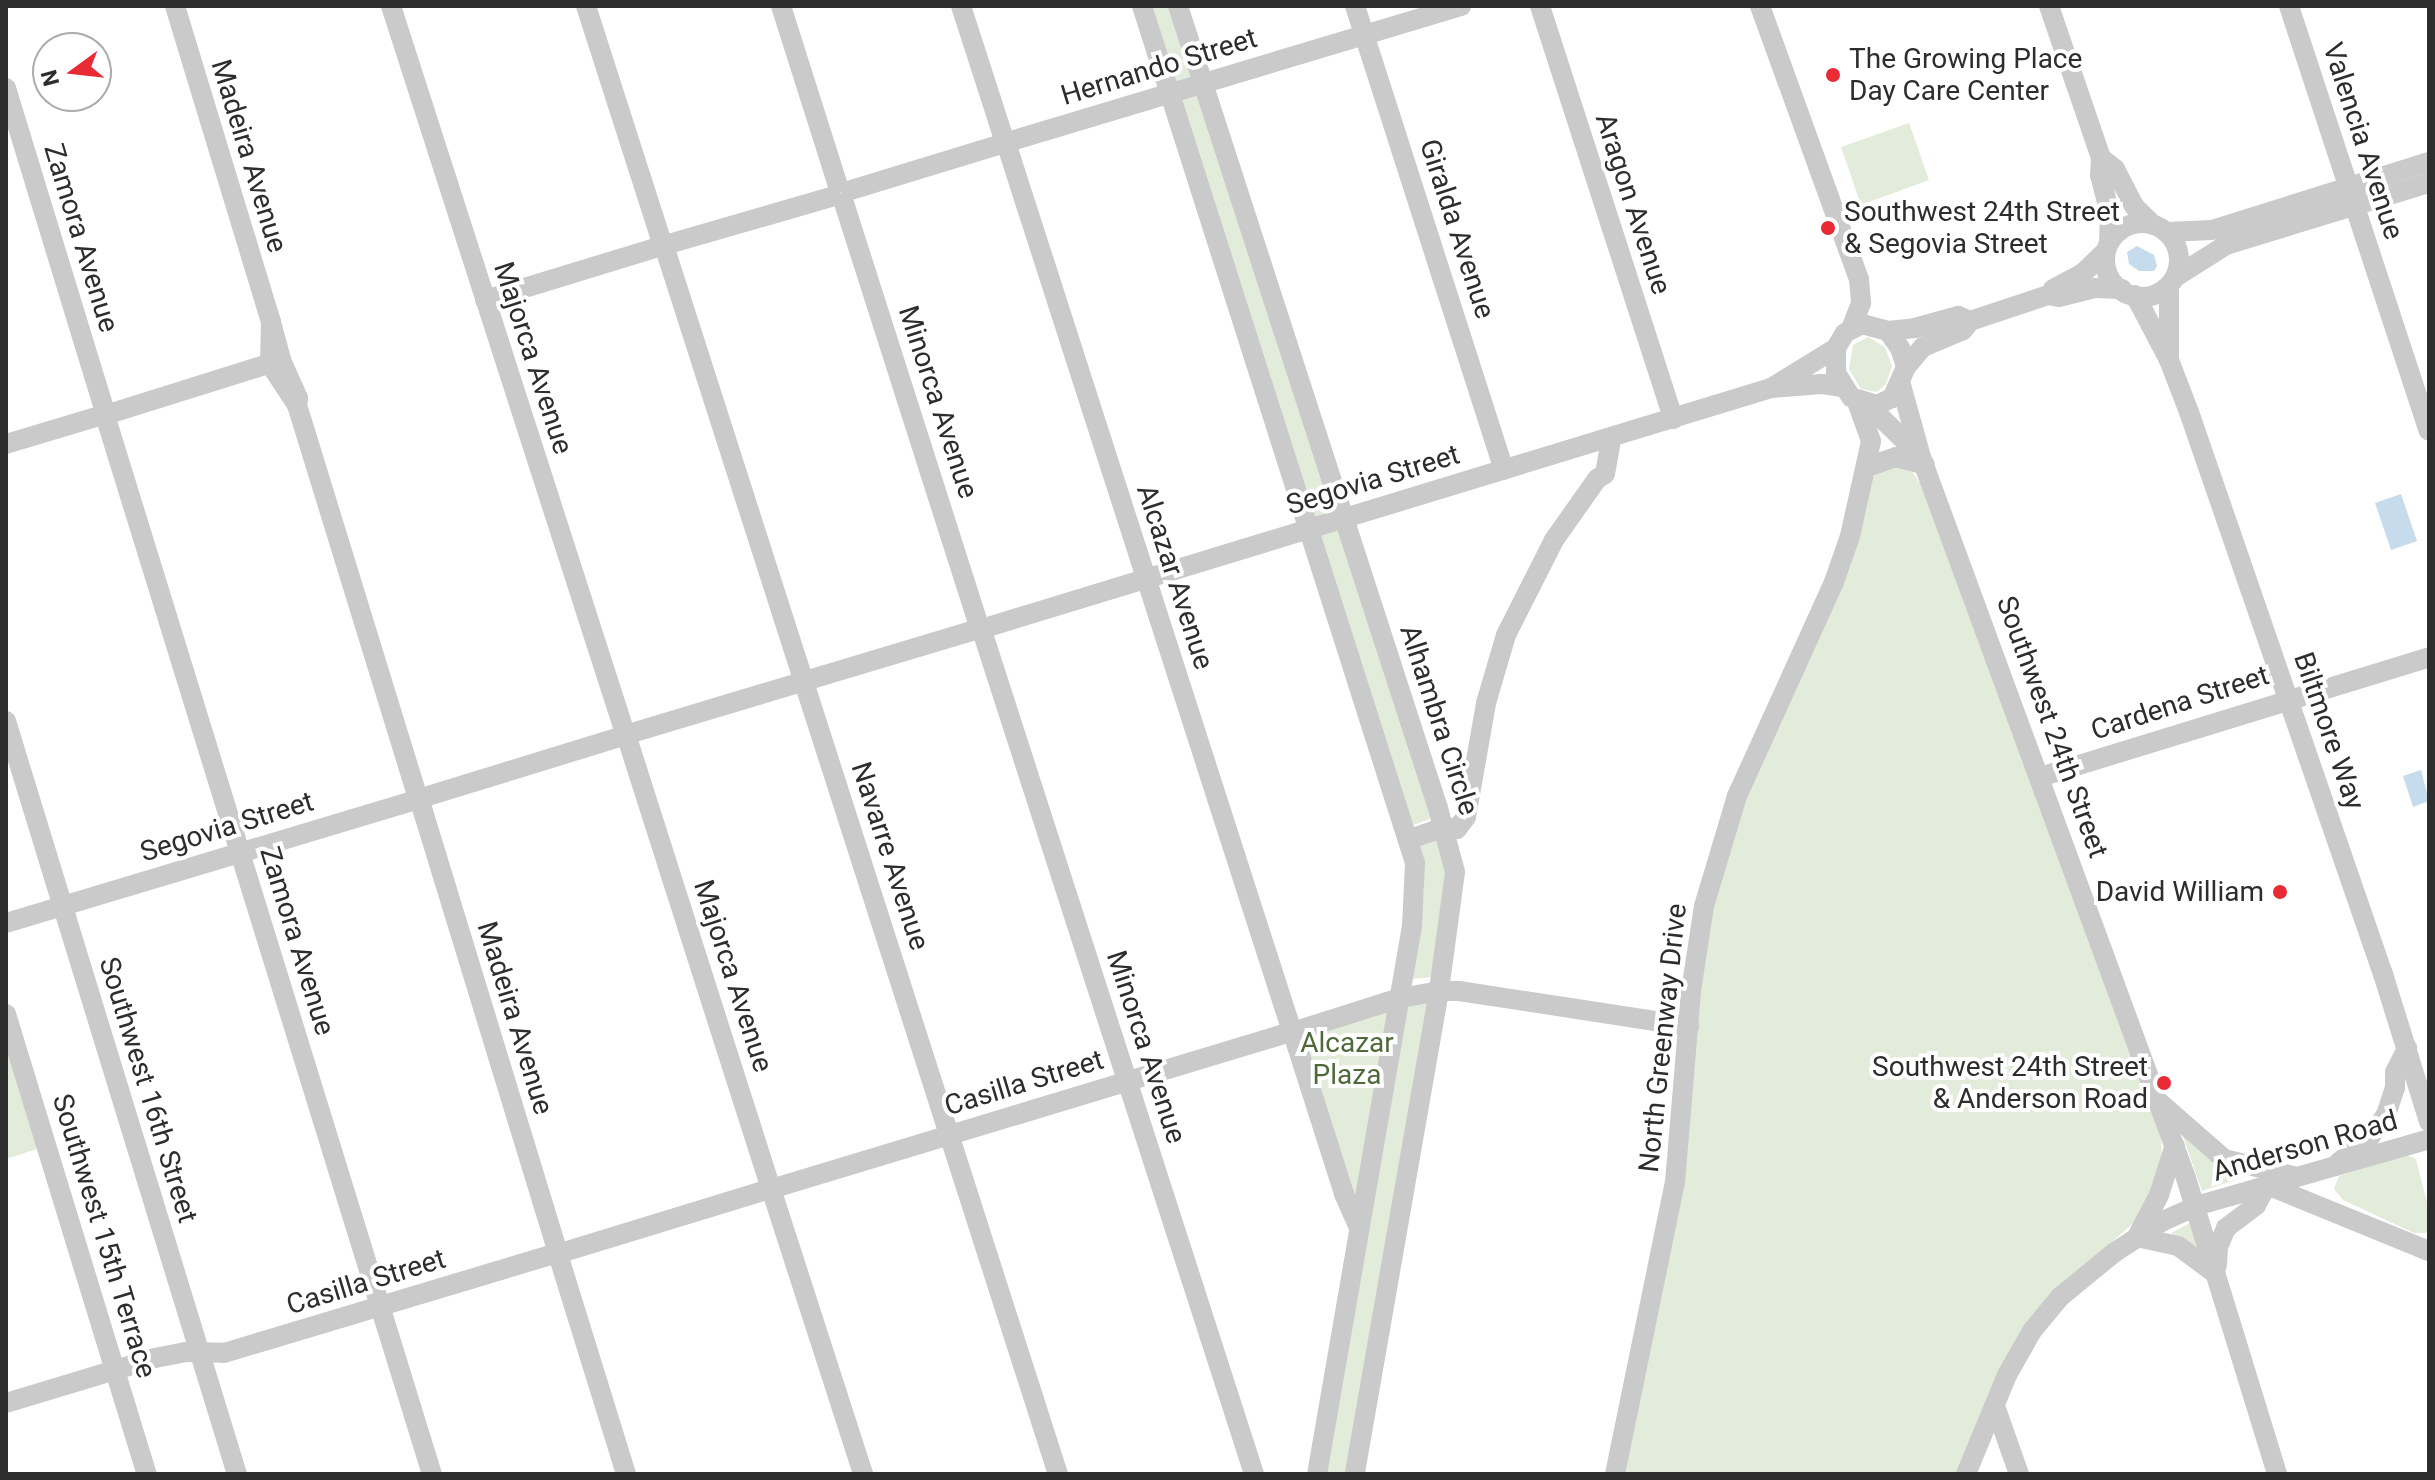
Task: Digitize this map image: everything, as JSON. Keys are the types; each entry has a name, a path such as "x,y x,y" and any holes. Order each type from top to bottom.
{"street":[{"name":"Madeira Avenue","path":"175,6 271,322 276,362 297,405 626,1474"},
{"name":"Majorca Avenue","path":"391,6 863,1474"},
{"name":"Navarre Avenue","path":"586,6 1058,1474"},
{"name":"Minorca Avenue","path":"781,6 1254,1474"},
{"name":"Alcazar Avenue","path":"961,6 1344,1194 1359,1227"},
{"path":"1142,6 1410,839 1416,872 1416,897 1400,998 1317,1474"},
{"name":"Alhambra Circle","path":"1178,6 1444,827 1455,883 1355,1474"},
{"name":"Giralda Avenue","path":"1355,6 1504,470"},
{"name":"Hernando Street","path":"485,300 1461,6"},
{"name":"Aragon Avenue","path":"1540,6 1673,419"},
{"path":"1760,6 1859,279 1861,303 1852,327 1836,348 1836,373 1841,387 1870,409"},
{"path":"2049,6 2101,158 2100,175 2110,214 2107,272 2128,292"},
{"name":"Valencia Avenue","path":"2289,6 2429,431"},
{"name":"Zamora Avenue","path":"6,88 432,1474"},
{"path":"2101,158 2115,169 2134,206 2160,228 2180,255 2173,282"},
{"path":"1900,383 1923,347 1963,330 1970,321 2048,295 2059,297 2094,288 2150,296 2226,245 2429,162"},
{"path":"2048,295 2055,285 2083,273 2125,229 2212,230 2352,196 2429,183"},
{"name":"Biltmore Way","path":"2169,360 2173,282"},
{"name":"Biltmore Way","path":"2128,292 2169,360 2288,698 2407,1048 2429,1122"},
{"path":"1888,331 1915,328 1958,316 1970,321"},
{"path":"1852,327 1873,324 1888,331 1900,348 1900,383"},
{"name":"Segovia Street","path":"1771,388 1836,348"},
{"path":"6,444 276,362"},
{"name":"North Greenway Drive","path":"1870,409 1900,383"},
{"name":"Southwest 24th Street","path":"1900,383 1923,461 2175,1145 2277,1474"},
{"name":"Segovia Street","path":"6,923 1771,388 1822,384 1841,387"},
{"name":"North Greenway Drive","path":"1615,1474 1670,1210 1696,948 1723,836 1748,772 1834,582 1867,467 1871,441 1870,409"},
{"name":"North Greenway Drive","path":"1870,409 1871,441"},
{"name":"Southwest 24th Street","path":"1870,409 1923,461"},
{"path":"1410,839 1444,827 1457,829 1470,808 1486,703 1506,635 1546,552 1608,467 1604,441"},
{"path":"1867,467 1896,457 1923,461"},
{"name":"Cardena Street","path":"2040,777 2429,657"},
{"name":"Southwest 16th Street","path":"6,721 237,1474"},
{"name":"Casilla Street","path":"6,1403 172,1354 224,1353 1400,998 1459,991 1689,1026"},
{"name":"Southwest 15th Terrace","path":"6,1014 147,1474"},
{"path":"2332,1168 2381,1123 2391,1106 2395,1072 2407,1048"},
{"path":"2159,1102 2224,1159 2297,1177"},
{"name":"Anderson Road","path":"1966,1474 2016,1359 2049,1308 2097,1265 2137,1237 2196,1206 2429,1139"},
{"path":"2175,1145 2163,1184 2137,1237 2178,1246 2216,1274 2221,1237 2231,1222 2256,1205 2267,1185 2429,1251"},
{"path":"1995,1406 2019,1474"}],"green space":[{"path":"1149,6 1171,6 1194,75 1173,82"},
{"path":"1198,91 1335,510 1313,518 1179,98"},
{"path":"1909,123 1929,180 1861,205 1841,147"},
{"path":"1868,337 1885,347 1892,366 1886,384 1877,392 1861,389 1849,369 1853,345"},
{"path":"1883,466 1910,468 1921,485 2161,1132 2162,1168 2139,1218 2063,1285 1959,1474 1622,1474 1704,948 1728,844 1873,477"},
{"path":"1341,529 1436,817 1413,825 1318,536"},
{"path":"1442,838 1449,887 1433,977 1410,979 1424,890 1420,846"},
{"path":"1431,998 1350,1474 1325,1474 1407,1004"},
{"name":"Alcazar Plaza","path":"1390,1008 1359,1207 1303,1038"},
{"path":"6,1037 40,1148 6,1159"},
{"path":"2180,1128 2250,1175 2202,1191"},
{"path":"2405,1155 2415,1158 2417,1163 2429,1210 2429,1231 2425,1233 2414,1233 2343,1200 2334,1189 2339,1176"},
{"path":"2190,1223 2198,1245 2195,1248 2171,1233"}],"water":[{"path":"2137,246 2154,255 2157,266 2154,271 2139,271 2129,264 2127,252"},
{"path":"2401,494 2417,541 2391,550 2375,503"},
{"path":"2421,770 2429,801 2413,807 2403,776"}],"place":[{"name":"The Growing Place Day Care Center","path":"1833,75"},
{"name":"Southwest 24th Street & Segovia Street","path":"1828,228"},
{"name":"David William","path":"2280,892"},
{"name":"Southwest 24th Street & Anderson Road","path":"2164,1083"}]}
